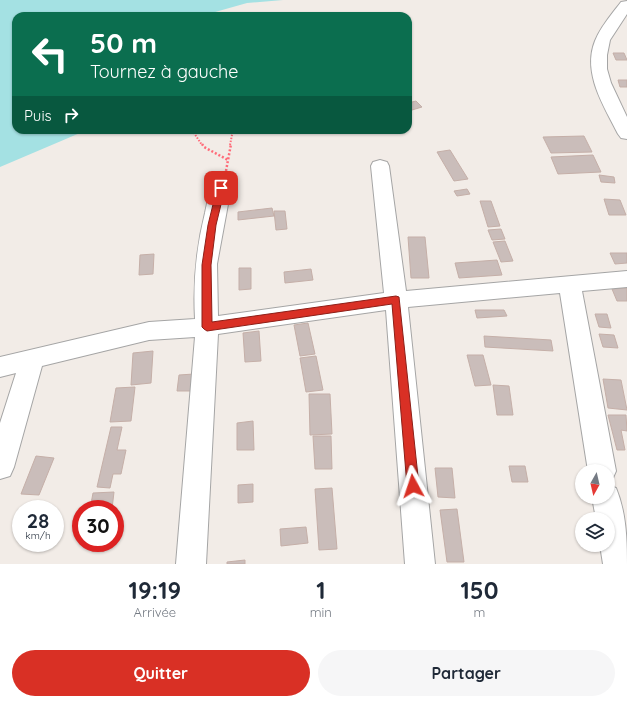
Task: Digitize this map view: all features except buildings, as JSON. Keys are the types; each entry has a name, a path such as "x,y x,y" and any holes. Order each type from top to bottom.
{"street":[{"path":"625,3 610,26 599,52 597,65 602,84 627,134"},
{"path":"380,166 396,300 420,564"},
{"path":"191,564 207,327 206,265 212,225 221,188"},
{"path":"0,367 149,331 207,327 396,300 627,279"},
{"path":"570,284 601,464"},
{"path":"0,467 32,359"},
{"path":"607,504 618,564"}],"path":[{"path":"195,134 204,146 228,160"},
{"path":"221,188 232,134"}],"water":[{"path":"0,0 283,0 247,3 215,12 12,12 12,134 78,134 0,167"}],"route":[{"path":"221,188 212,225 206,265 207,327 396,300 413,486"}]}
